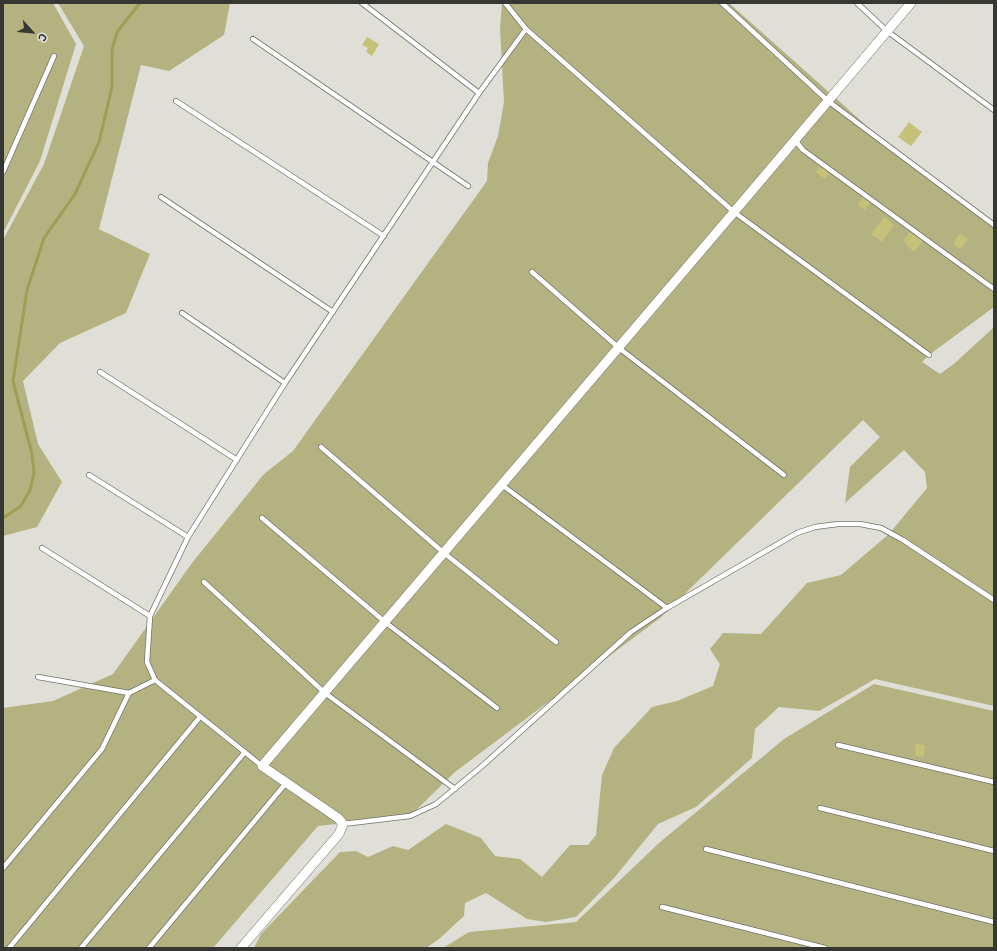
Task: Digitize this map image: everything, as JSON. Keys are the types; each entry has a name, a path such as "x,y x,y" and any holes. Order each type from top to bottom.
{"street":[{"path":"241,948 339,834 343,824 338,818 262,766 911,3"}],"lane":[{"path":"362,3 479,93"},
{"path":"505,3 526,30 734,212 929,355"},
{"path":"722,3 828,101 994,225"},
{"path":"857,3 887,31 994,110"},
{"path":"262,766 155,680 147,662 150,616 188,538 285,383 479,93 526,30"},
{"path":"253,39 468,186"},
{"path":"3,172 54,56"},
{"path":"176,101 384,236"},
{"path":"795,140 803,150 994,289"},
{"path":"161,197 333,312"},
{"path":"532,272 619,348 784,475"},
{"path":"182,313 285,383"},
{"path":"100,372 237,460"},
{"path":"321,447 444,553 556,642"},
{"path":"89,475 188,538"},
{"path":"502,485 667,608"},
{"path":"262,518 385,622 497,708"},
{"path":"343,824 410,816 436,804 455,789 631,632 667,608 797,533 815,527 838,524 860,524 881,528 903,540 994,600"},
{"path":"42,548 150,616"},
{"path":"204,582 324,693 455,789"},
{"path":"38,677 128,692 155,680"},
{"path":"3,868 102,749 128,692"},
{"path":"9,948 200,717"},
{"path":"838,745 994,782"},
{"path":"81,948 245,752"},
{"path":"148,948 286,783"},
{"path":"820,808 994,850"},
{"path":"706,849 994,922"},
{"path":"662,907 825,948"}],"shaded area":[{"path":"3,3 53,3 76,44 40,161 3,233"},
{"path":"58,3 230,3 224,35 169,71 141,65 99,229 150,254 126,313 60,343 23,381 38,444 62,482 37,527 3,536 3,240 44,164 84,46"},
{"path":"502,3 729,3 896,152 994,225 994,307 929,355 922,362 940,374 955,363 994,327 994,706 875,679 819,711 779,707 755,729 752,758 696,807 658,824 614,878 576,917 546,922 527,919 486,893 465,903 464,916 439,939 426,948 254,948 261,934 340,852 356,851 368,857 393,846 408,850 446,824 481,838 495,856 520,859 542,877 570,845 588,845 596,835 602,775 614,748 652,707 677,701 713,686 720,664 710,649 723,633 761,634 807,583 841,575 889,534 927,488 925,472 904,450 845,503 850,467 880,437 863,420 660,618 455,772 410,816 318,826 213,948 3,948 3,708 53,701 113,674 192,563 264,474 293,451 487,181 488,163 498,136 504,102 500,28"},
{"path":"874,684 994,711 994,948 443,948 469,932 576,922 659,843 784,739"}],"building":[{"path":"367,37 379,44 372,56 366,52 368,48 362,45"},
{"path":"909,122 922,132 911,146 898,137"},
{"path":"821,166 830,172 825,179 816,172"},
{"path":"864,196 871,202 865,210 857,205"},
{"path":"884,217 894,225 882,242 871,234"},
{"path":"910,232 914,235 916,232 924,239 914,252 905,244 906,242 903,240"},
{"path":"960,233 968,239 961,249 953,244"},
{"path":"916,744 925,745 924,757 915,756"}],"waterway":[{"path":"3,518 21,506 30,490 34,473 32,454 13,381 27,290 44,238 75,194 99,142 112,87 112,50 117,32 140,3"}]}
